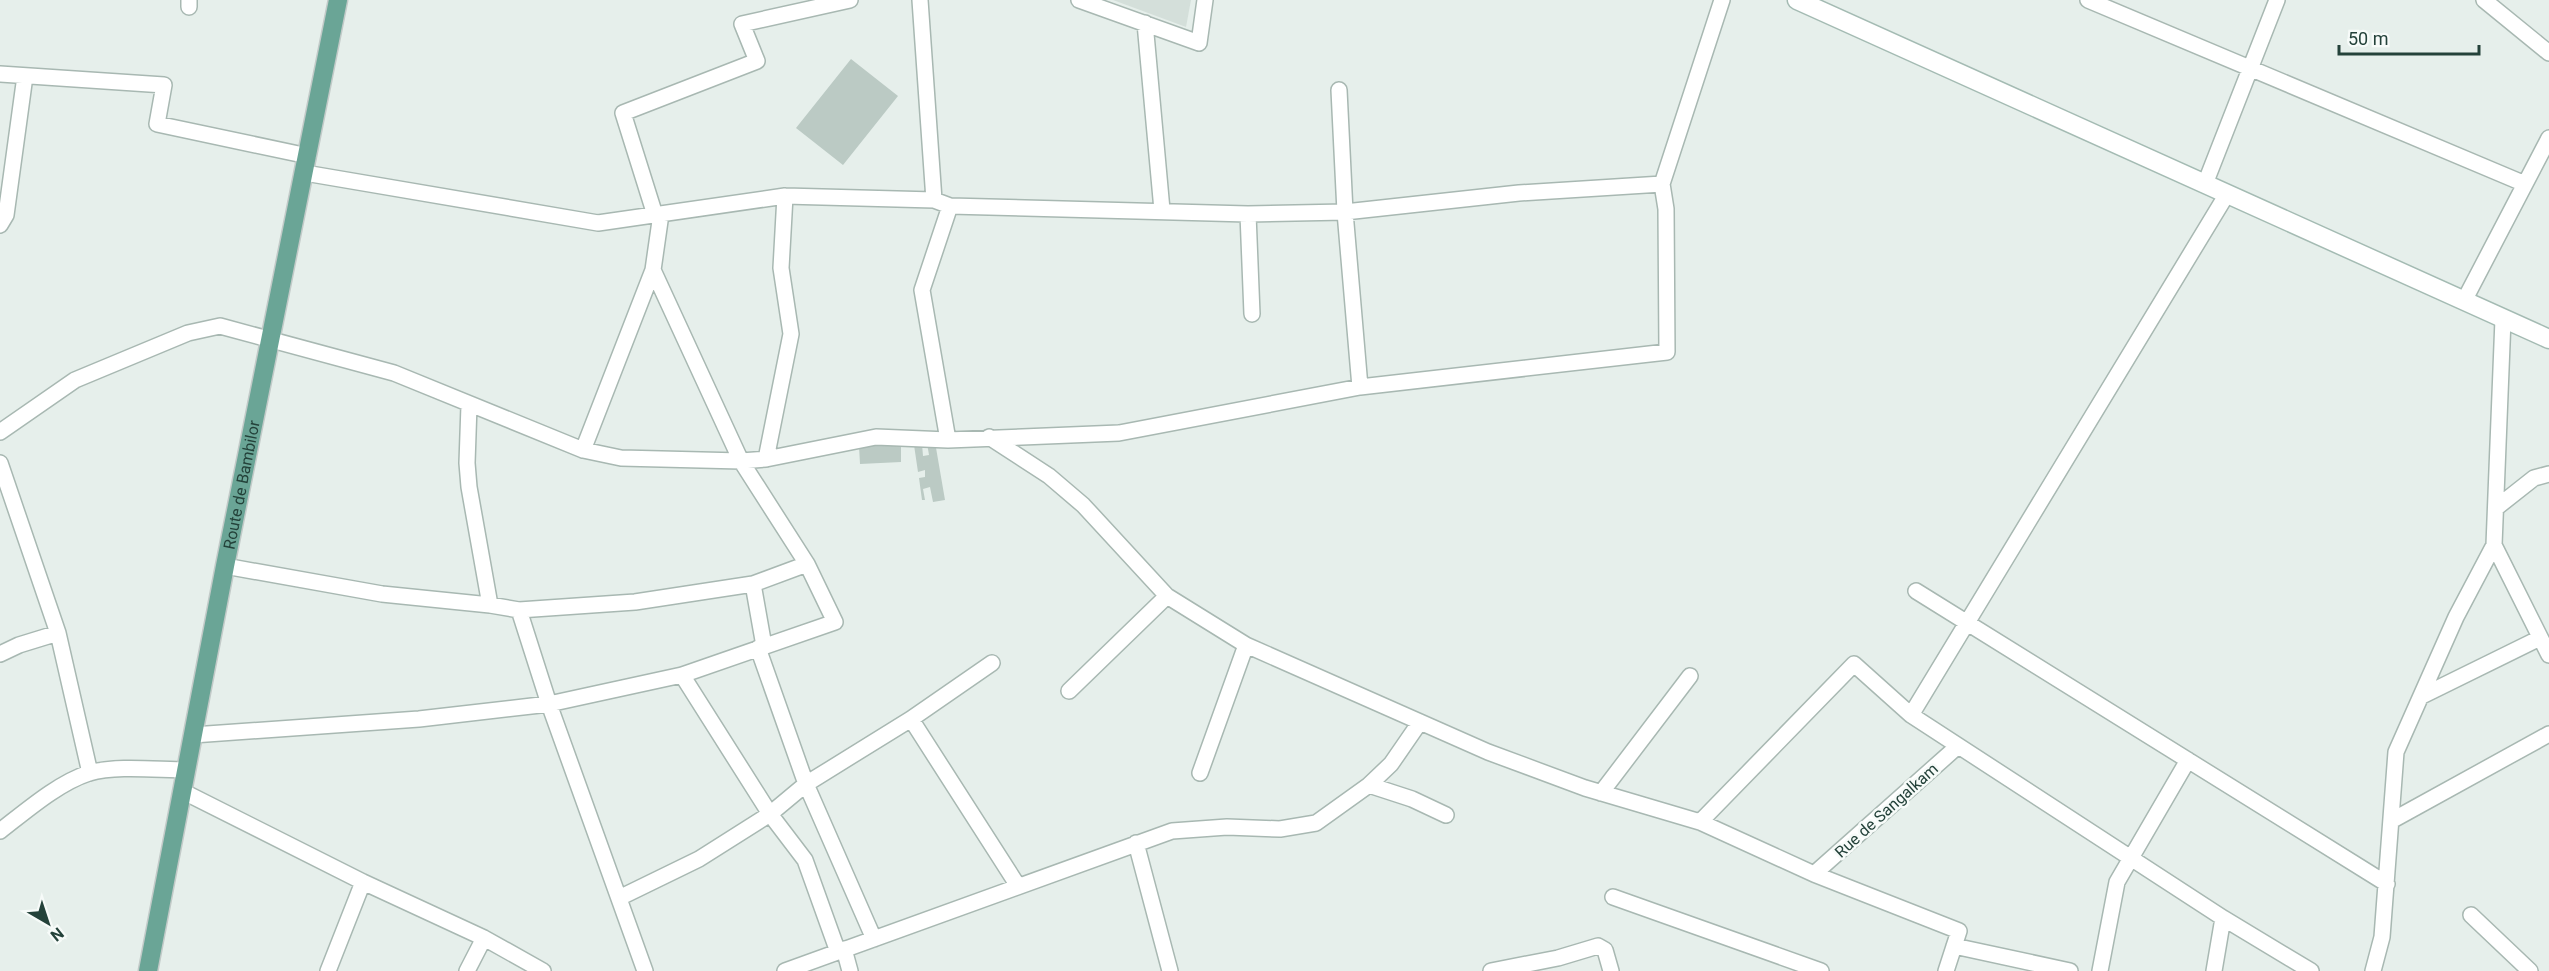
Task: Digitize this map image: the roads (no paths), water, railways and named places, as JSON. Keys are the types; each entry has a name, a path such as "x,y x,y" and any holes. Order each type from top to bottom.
{"main road":[{"name":"Route de Bambilor","path":"148,971 225,566 338,0"}],"street":[{"path":"583,450 653,270 658,215 623,112 757,61 742,24 850,0"},
{"path":"920,0 934,200"},
{"path":"1079,0 1200,42 1205,0"},
{"path":"0,432 75,380 188,333 220,326 394,373 583,450 621,458 741,461 765,459 876,437 948,440 1119,433 1360,387 1667,352 1666,209 1662,184 1722,0"},
{"path":"1797,0 2549,339"},
{"path":"2088,0 2525,184"},
{"path":"2205,184 2277,0"},
{"path":"2484,0 2549,53"},
{"path":"1145,23 1162,210"},
{"path":"0,74 164,85 157,124 306,165 598,223 785,196 934,200 950,206 1248,214 1345,212 1519,193 1662,184"},
{"path":"0,225 6,215 25,76"},
{"path":"1340,90 1345,212 1360,387"},
{"path":"2464,301 2549,138"},
{"path":"1911,715 2227,194"},
{"path":"765,459 791,334 781,268 785,196"},
{"path":"948,440 922,290 950,206"},
{"path":"1248,214 1252,314"},
{"path":"193,735 419,719 549,704 682,675 835,622 807,564 741,461 653,270"},
{"path":"2373,971 2382,937 2396,752 2457,617 2494,545 2503,319"},
{"path":"469,405 467,463 469,487 490,604"},
{"path":"989,437 1049,476 1083,505 1167,596 1246,645 1488,752 1601,793 1700,822 1814,874 1959,931 1950,959"},
{"path":"0,464 58,633 90,773"},
{"path":"2496,508 2535,478 2549,474"},
{"path":"2494,545 2549,655"},
{"path":"225,566 381,594 490,604 519,610 635,602 753,584 807,564"},
{"path":"753,584 761,647 806,784 874,939"},
{"path":"1916,591 2386,884"},
{"path":"1069,691 1167,596"},
{"path":"519,610 549,704 645,971"},
{"path":"0,654 19,645 58,633"},
{"path":"2421,696 2540,638"},
{"path":"1200,773 1246,645"},
{"path":"619,898 699,859 770,814 806,784 911,719 992,663"},
{"path":"1700,822 1854,664 1911,715 2223,918 2311,971"},
{"path":"682,675 770,814 805,860 850,971"},
{"path":"1601,793 1690,676"},
{"path":"911,719 1018,886"},
{"path":"785,971 1172,831 1227,827 1280,829 1316,823 1369,785 1391,764 1420,722"},
{"path":"2391,820 2549,734"},
{"name":"Rue de Sangalkam","path":"1814,874 1958,746"},
{"path":"2100,971 2117,882 2188,760"},
{"path":"0,831 51,794 90,773 121,770 187,770"},
{"path":"1369,785 1412,799 1446,814"},
{"path":"182,791 363,882 484,938 543,971"},
{"path":"1136,843 1170,971"},
{"path":"328,971 363,882"},
{"path":"1613,897 1821,971"},
{"path":"2471,915 2530,971"},
{"path":"2214,971 2223,918"},
{"path":"467,971 484,938"},
{"path":"1491,971 1555,964 1598,946 1605,950 1611,971"},
{"path":"1950,959 1962,971"},
{"path":"1950,959 2070,971"}]}
